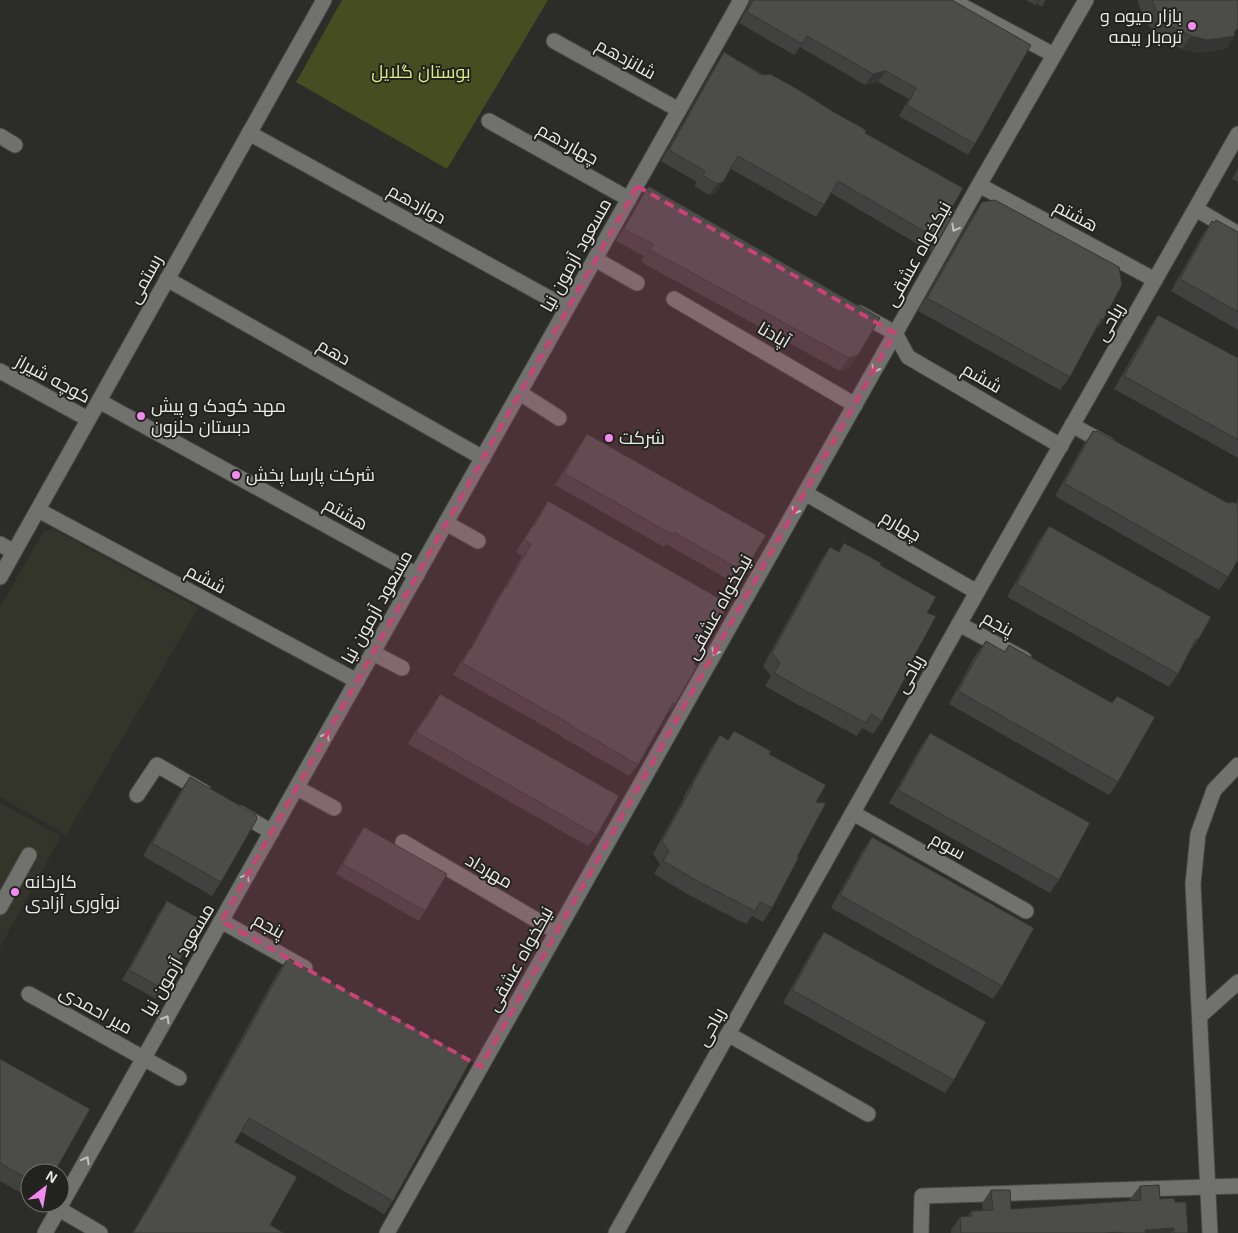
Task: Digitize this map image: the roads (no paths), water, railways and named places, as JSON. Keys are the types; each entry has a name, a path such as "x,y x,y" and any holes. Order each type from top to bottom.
{"street":[{"name":"رستمی","path":"0,577 324,0"},
{"name":"مسعود آزمون نیا","path":"70,1189 595,258 637,192 679,110 741,0"},
{"path":"951,0 1054,55"},
{"name":"نیکخواه عشقی","path":"387,1233 476,1064 557,932 770,544 805,493 1086,0"},
{"name":"شانزدهم","path":"554,41 679,110"},
{"path":"712,51 727,60"},
{"name":"چهاردهم","path":"489,121 637,192"},
{"name":"دوازدهم","path":"249,133 567,308"},
{"name":"ریاحی","path":"623,1231 728,1034 1238,134"},
{"path":"0,136 15,145"},
{"name":"هشتم","path":"979,186 1155,280"},
{"path":"1196,209 1238,234"},
{"path":"595,258 637,283"},
{"name":"دهم","path":"167,279 483,458"},
{"name":"آپادنا","path":"674,299 855,405"},
{"path":"844,304 895,333"},
{"name":"ششم","path":"895,333 908,357 1061,446"},
{"name":"کوچه شیراز","path":"0,371 88,419"},
{"path":"520,393 559,418"},
{"name":"هشتم","path":"98,401 417,575"},
{"path":"1072,426 1116,450"},
{"name":"چهارم","path":"805,493 977,592"},
{"name":"ششم","path":"38,510 357,681"},
{"path":"446,523 478,541"},
{"path":"0,544 14,552"},
{"name":"پنجم","path":"959,624 1038,667"},
{"path":"373,653 402,668"},
{"path":"137,795 157,764 214,798"},
{"path":"1210,1233 1193,884 1198,834 1214,790 1238,765"},
{"path":"296,788 334,808"},
{"path":"231,808 272,832"},
{"name":"سوم","path":"853,813 1026,911"},
{"name":"مهرداد","path":"403,842 557,932"},
{"path":"0,907 29,855"},
{"name":"پنجم","path":"221,921 316,974"},
{"path":"1200,1016 1238,982"},
{"name":"میر احمدی","path":"29,994 144,1058"},
{"path":"728,1034 868,1114"},
{"path":"144,1058 179,1078"},
{"path":"921,1233 922,1196 1238,1186"},
{"name":"مسعود آزمون نیا","path":"45,1233 57,1213"},
{"path":"66,1213 100,1233"}],"place":[{"name":"بازار میوه و تره‌بار بیمه","path":"1192,26"},
{"name":"مهد کودک و پیش دبستان حلزون","path":"141,416"},
{"name":"شرکت","path":"609,438"},
{"name":"شرکت پارسا پخش","path":"236,475"},
{"name":"کارخانه نوآوری آزادی","path":"15,892"}],"park label":[{"name":"بوستان گلایل","path":"421,72"}]}
